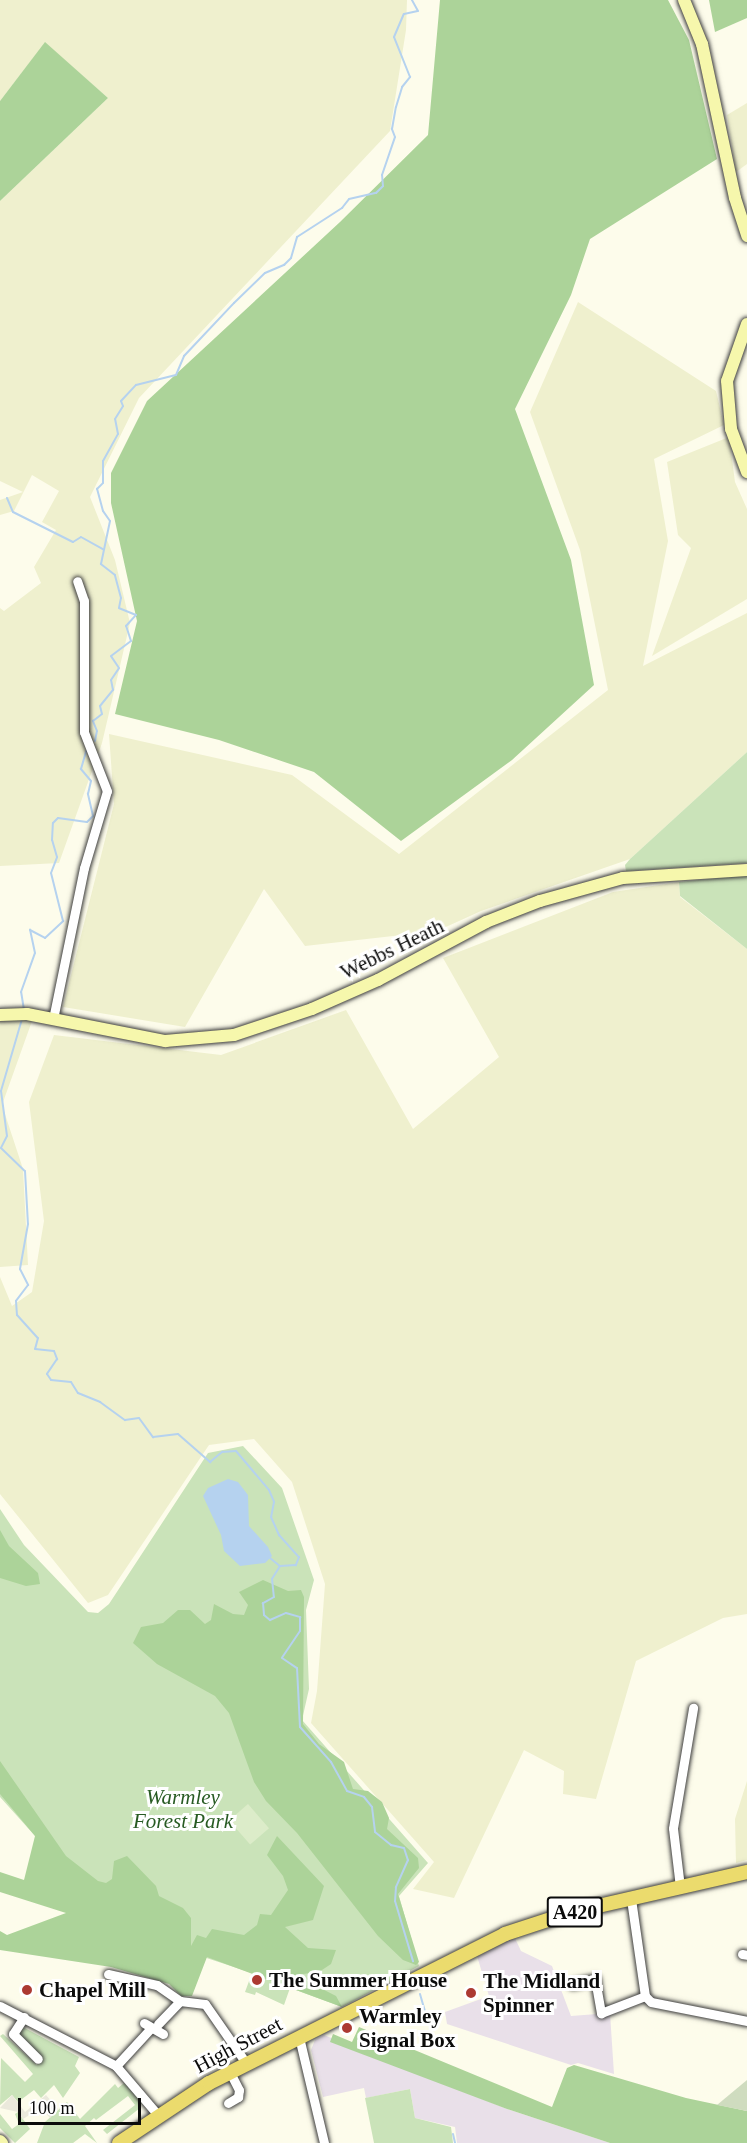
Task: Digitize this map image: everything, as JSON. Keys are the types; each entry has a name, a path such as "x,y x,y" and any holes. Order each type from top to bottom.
{"main road":[{"name":"A420","path":"631,1899 747,1872"},
{"name":"High Street","path":"120,2143 158,2115 246,2063 505,1934 631,1899"}],"street":[{"path":"684,0 702,44 735,198 747,236"},
{"path":"747,324 727,381 731,429 747,472"},
{"path":"52,1019 84,868 106,791 84,732 84,601 77,581"},
{"name":"Webbs Heath","path":"5,1014 27,1014 165,1041 234,1035 312,1009 378,980 486,922 540,901 623,878 747,870"},
{"path":"680,1887 673,1828 693,1708"},
{"path":"631,1899 645,1996 651,2002 747,2021"},
{"path":"108,1974 157,1985 180,2001 205,2004 214,2012 246,2063"},
{"path":"572,1984 595,1978 601,2013 645,1996"},
{"path":"116,2066 151,2025 180,2001"},
{"path":"0,2006 116,2066 158,2115"},
{"path":"24,2017 13,2034 38,2059"},
{"path":"151,2025 163,2034"},
{"path":"299,2037 324,2143"},
{"path":"228,2103 238,2097 239,2090 230,2072"}],"shaded area":[{"path":"514,1936 521,1951 552,1966 571,2016 610,2013 614,2074 578,2063 571,2065 447,2024 445,2012 489,1996 477,1956"},
{"path":"324,2035 507,2109 610,2143 457,2143 455,2127 415,2118 410,2089 366,2098 364,2088 323,2097 311,2050 315,2040"},
{"path":"12,2095 25,2112 46,2095 58,2109 50,2118 41,2108 23,2119 18,2112 0,2108"}],"green space":[{"path":"0,0 407,0 406,30 390,131 139,398 90,497 115,560 130,623 102,743 59,863 0,866 0,608 4,611 41,583 34,567 56,530 42,522 59,491 32,475 14,511 0,515 0,500 23,492 0,481 0,201 108,98 45,43 0,101"},
{"path":"440,0 668,0 689,40 717,159 590,239 571,295 515,409 571,560 594,685 512,760 401,841 314,772 219,740 115,714 137,621 111,503 111,473 147,401 340,222 428,135"},
{"path":"709,0 747,0 747,18 715,32"},
{"path":"45,42 108,98 0,201 0,101"},
{"path":"747,103 747,164 736,172 727,115"},
{"path":"578,302 716,391 724,425 654,459 668,541 643,666 747,613 747,752 630,859 481,911 437,931 305,946 264,889 185,1027 63,1007 114,804 109,734 292,775 399,854 608,690 580,550 530,412"},
{"path":"729,437 735,482 747,509 747,599 652,656 691,548 678,535 667,462"},
{"path":"747,752 747,863 626,871 625,865 630,859"},
{"path":"747,875 747,949 680,896 679,882"},
{"path":"679,882 680,897 747,949 747,1614 723,1618 636,1661 596,1799 563,1794 564,1771 524,1750 454,1898 413,1889 434,1862 311,1723 317,1691 325,1584 292,1482 254,1439 209,1445 108,1595 88,1603 0,1494 0,1277 12,1306 32,1292 44,1221 29,1102 54,1035 221,1055 346,1010 413,1129 499,1057 443,958 613,892"},
{"path":"19,1018 32,1021 2,1105 23,1169 28,1265 0,1267 0,1021"},
{"name":"Warmley Forest Park","path":"243,1446 282,1488 314,1580 306,1610 309,1689 302,1720 428,1863 399,1896 419,1966 342,2007 266,1979 290,1988 284,2005 256,1992 255,1995 245,1992 252,1973 67,1912 36,1837 0,1797 0,1509 24,1545 88,1612 98,1613 109,1604 208,1453"},
{"path":"0,1530 9,1546 38,1573 40,1584 26,1586 0,1578"},
{"path":"263,1580 288,1591 301,1590 304,1597 303,1724 319,1744 344,1762 353,1789 368,1791 382,1802 389,1818 387,1829 418,1858 419,1868 398,1894 419,1962 416,1965 403,1960 378,1936 297,1833 266,1801 254,1782 229,1713 215,1696 157,1664 133,1643 141,1627 163,1623 178,1610 190,1610 205,1624 211,1620 214,1604 233,1614 244,1615 248,1605 239,1592"},
{"path":"0,1761 66,1856 98,1881 106,1883 112,1879 114,1861 127,1856 156,1886 159,1896 183,1908 191,1918 191,1946 197,1935 206,1938 212,1929 244,1935 257,1925 260,1914 271,1915 288,1890 283,1876 267,1855 277,1836 324,1886 313,1920 285,1927 308,1948 336,1950 331,1964 319,1972 295,1975 336,1996 342,2007 207,1957 192,1996 181,1996 169,1984 111,1967 0,1950 0,1931 7,1935 66,1913 0,1892 0,1872 24,1880 35,1836 0,1794"},
{"path":"747,1781 747,1860 736,1863 735,1819"},
{"path":"248,1804 269,1828 250,1845 229,1820"},
{"path":"21,2026 79,2057 75,2066 80,2073 63,2098 54,2085 41,2098 34,2090 18,2102 12,2095 0,2105 1,2058 25,2082 33,2074 0,2036 3,2034 37,2065 40,2058 16,2034"},
{"path":"359,2027 552,2107 567,2068 574,2065 686,2098 747,2111 747,2143 610,2143 507,2109 330,2042 333,2034 352,2042"},
{"path":"747,2080 747,2111 717,2105"},
{"path":"124,2083 142,2102 140,2108 107,2134 103,2130 135,2105 128,2096 96,2120 94,2118 85,2126 97,2143 85,2134 73,2143 37,2143 45,2122 67,2102 80,2119 115,2084 118,2088"},
{"path":"410,2089 415,2118 451,2127 453,2143 374,2143 365,2098"},
{"path":"18,2112 30,2129 15,2143 0,2128 0,2114 12,2129 19,2124 15,2114"}],"water":[{"path":"228,1479 238,1482 248,1495 249,1526 268,1547 272,1556 265,1563 240,1566 224,1551 221,1535 203,1496 208,1488"}],"waterway":[{"path":"95,741 97,731 93,721 102,714 100,706 113,690 111,680 119,668 111,656 131,641 126,626 136,615 119,608 121,598 115,575 101,564 110,521 103,511 97,489 103,483 103,461 118,434 115,419 123,406 121,401 136,385 176,375 184,356 234,303 265,273 284,265 291,258 297,237 342,208 349,199 376,193 383,186 382,175 395,137 392,129 396,107 402,87 410,77 394,37 404,14 418,11 412,0"},
{"path":"7,498 13,512 73,542 81,537 103,549"},
{"path":"24,1010 21,992 35,953 30,930 45,938 63,921 51,873 57,857 52,840 53,823 58,818 87,822 93,816 88,794 91,781 81,769 86,751"},
{"path":"22,1019 1,1091 7,1136 1,1148 25,1171 28,1224 20,1269 28,1285 16,1301 17,1315 38,1338 35,1349 54,1351 57,1359 47,1374 51,1380 71,1382 78,1393 100,1402 125,1420 139,1418 153,1437 178,1434 210,1462 222,1452 236,1451 269,1490 274,1502 271,1517 279,1535 299,1557 296,1565 280,1566"},
{"path":"270,1558 280,1566 272,1579 274,1597 263,1603 264,1615 270,1620 286,1613 300,1617 300,1631 282,1658 297,1668 300,1727 331,1762 347,1791 364,1797 372,1807 375,1832 391,1845 404,1848 408,1860 396,1887 395,1901 413,1961"},
{"path":"420,1994 426,2015 434,2020"},
{"path":"453,2134 455,2143"}],"place":[{"name":"The Summer House","path":"257,1980"},
{"name":"Chapel Mill","path":"27,1990"},
{"name":"The Midland Spinner","path":"471,1993"},
{"name":"Warmley Signal Box","path":"347,2028"}]}
